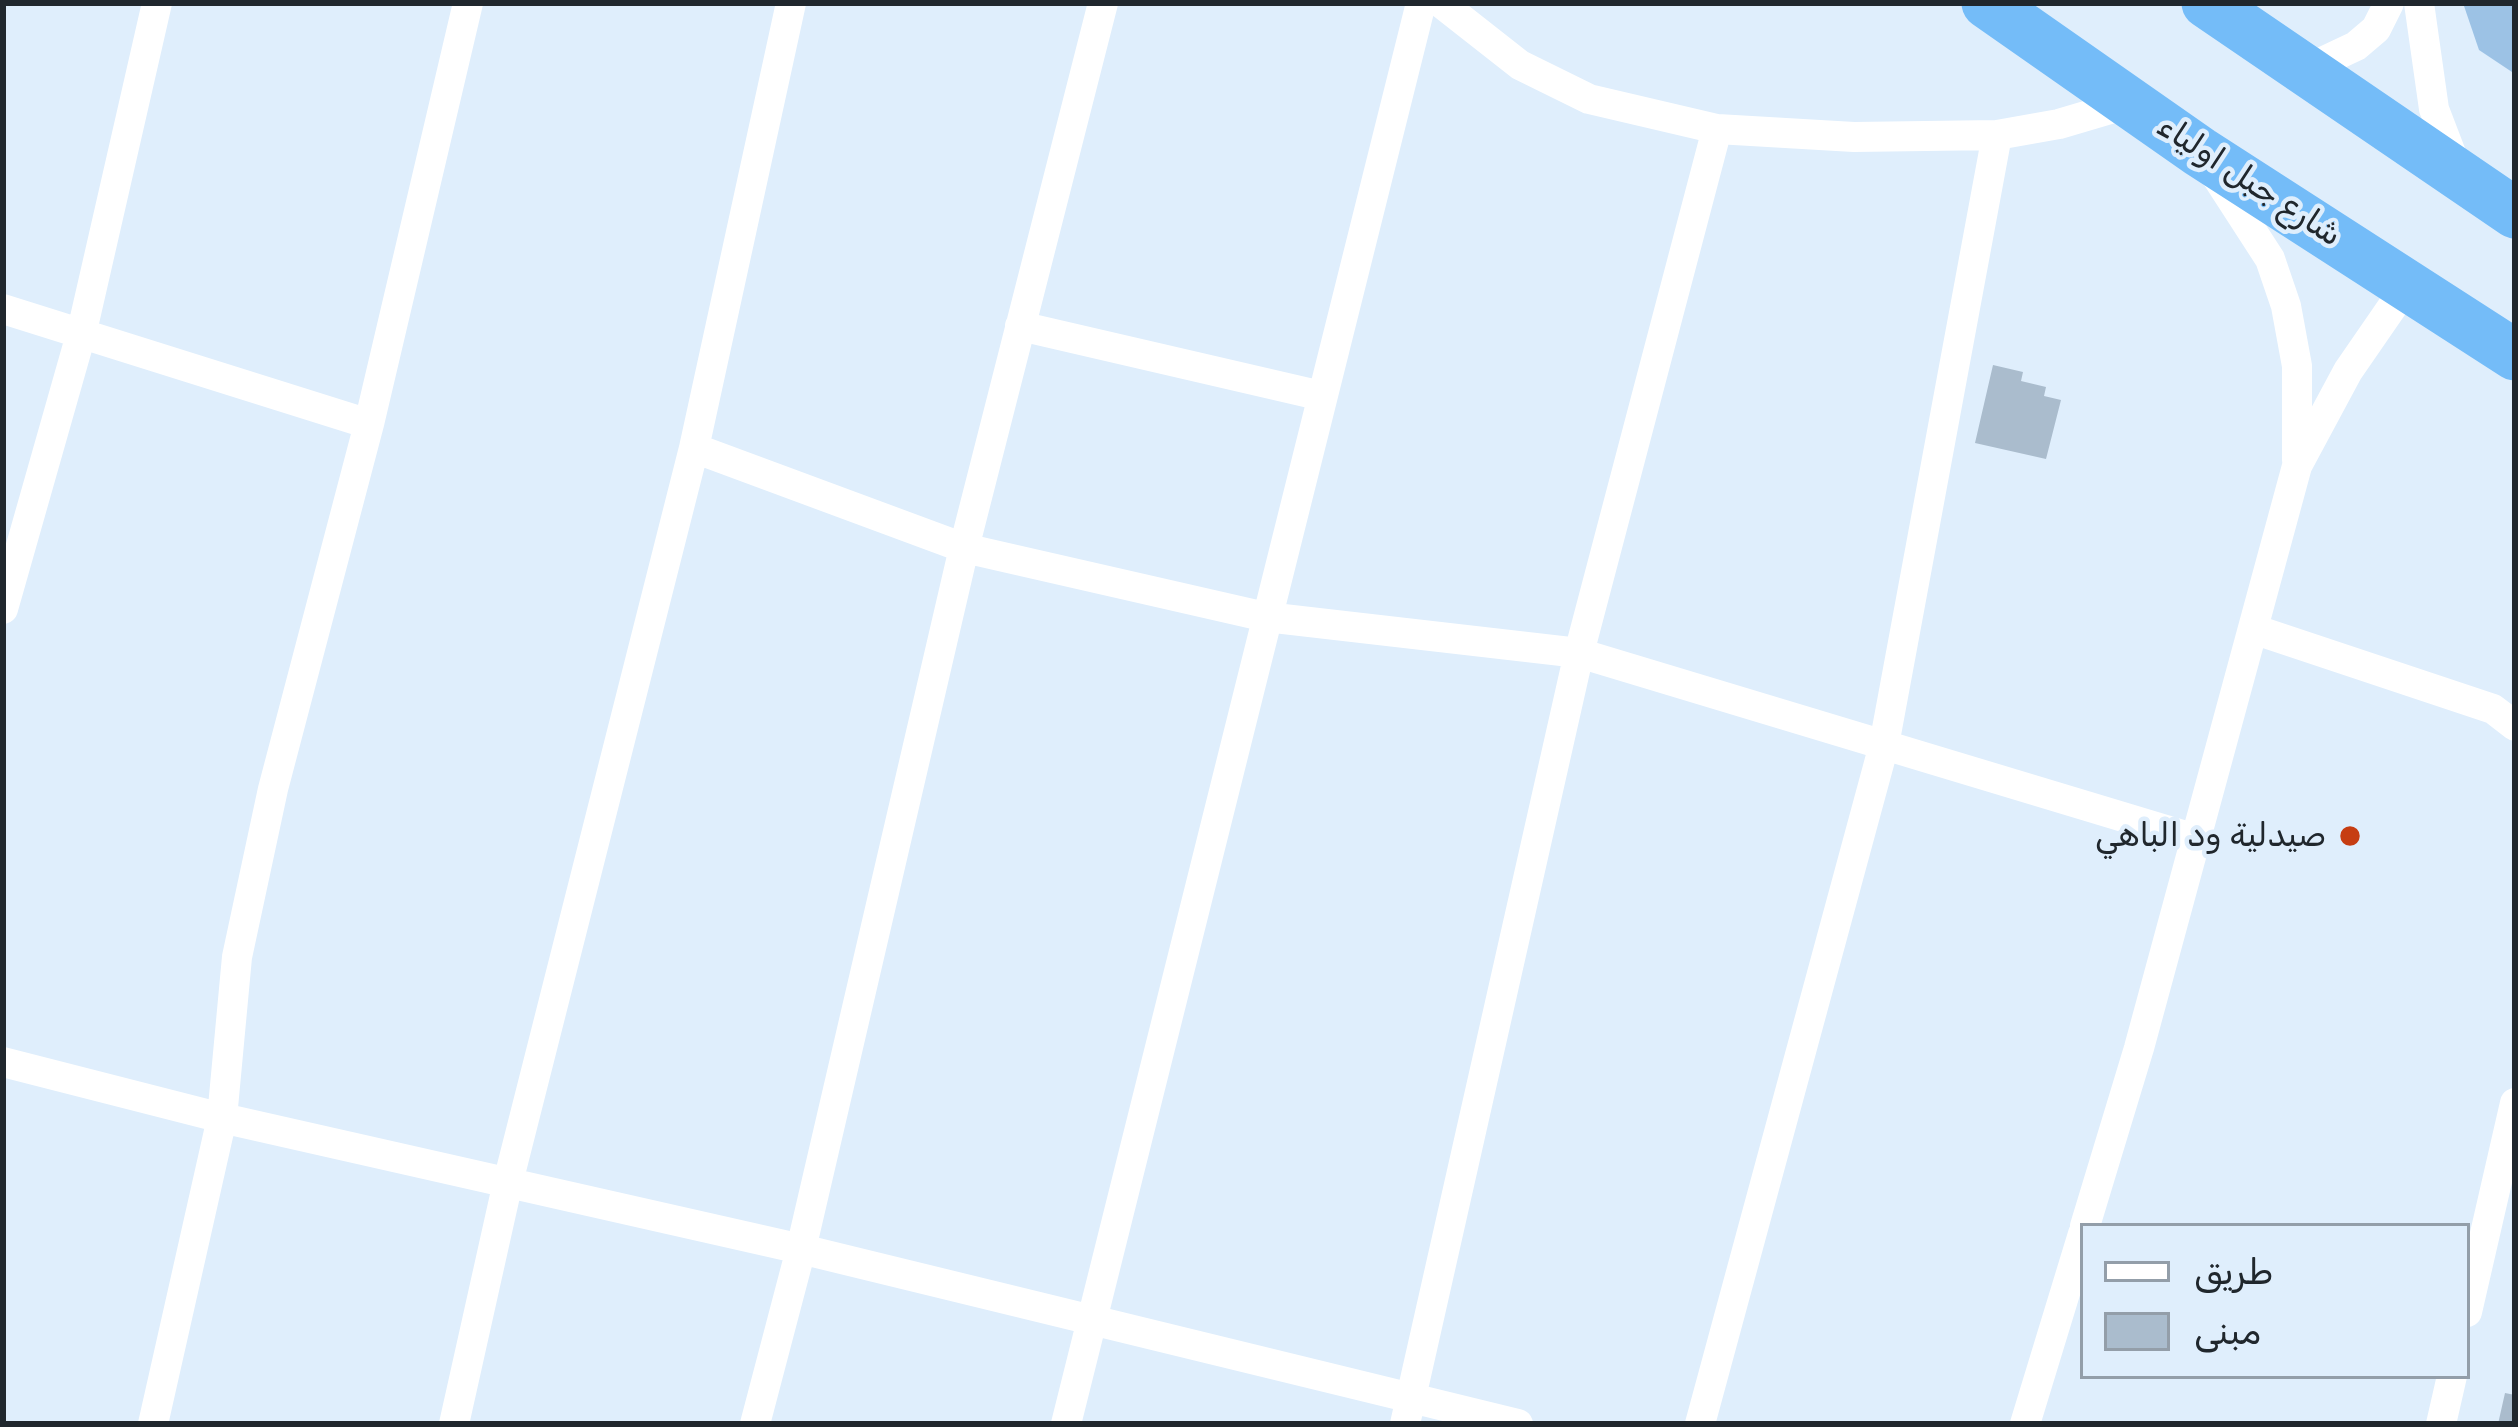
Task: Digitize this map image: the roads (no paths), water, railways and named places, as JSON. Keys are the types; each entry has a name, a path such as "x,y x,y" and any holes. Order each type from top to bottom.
{"highway":[{"name":"شارع جبل اولياء","path":"1987,3 2200,152 2515,355"},
{"path":"2206,3 2515,213"}],"street":[{"path":"3,609 82,331 157,3"},
{"path":"153,1424 221,1118 242,936 273,789 369,424 468,3"},
{"path":"454,1424 508,1182 694,448 790,3"},
{"path":"755,1424 801,1250 964,548 1103,3"},
{"path":"1066,1424 1421,3"},
{"path":"1441,3 1520,65 1589,99 1718,129 1854,137 1997,135 2059,124 2130,103"},
{"path":"2303,71 2356,46 2376,29 2389,3"},
{"path":"2419,3 2434,109 2459,175"},
{"path":"1409,1412 1579,652 1718,129"},
{"path":"1700,1424 1885,745 1997,135"},
{"path":"2200,152 2270,259 2286,306 2297,366 2297,466"},
{"path":"2086,1223 2297,466 2348,371 2408,284"},
{"path":"3,309 369,424"},
{"path":"1020,326 1322,396"},
{"path":"694,448 964,548 1266,617 1579,652 2196,839"},
{"path":"2253,629 2493,710 2515,726"},
{"path":"3,1062 221,1118 1094,1322 1409,1412 1518,1424"},
{"path":"2470,1299 2515,1103"},
{"path":"2025,1424 2080,1243"},
{"path":"2441,1424 2451,1379"}],"place":[{"name":"صيدلية ود الباهي","path":"2350,836"}]}
